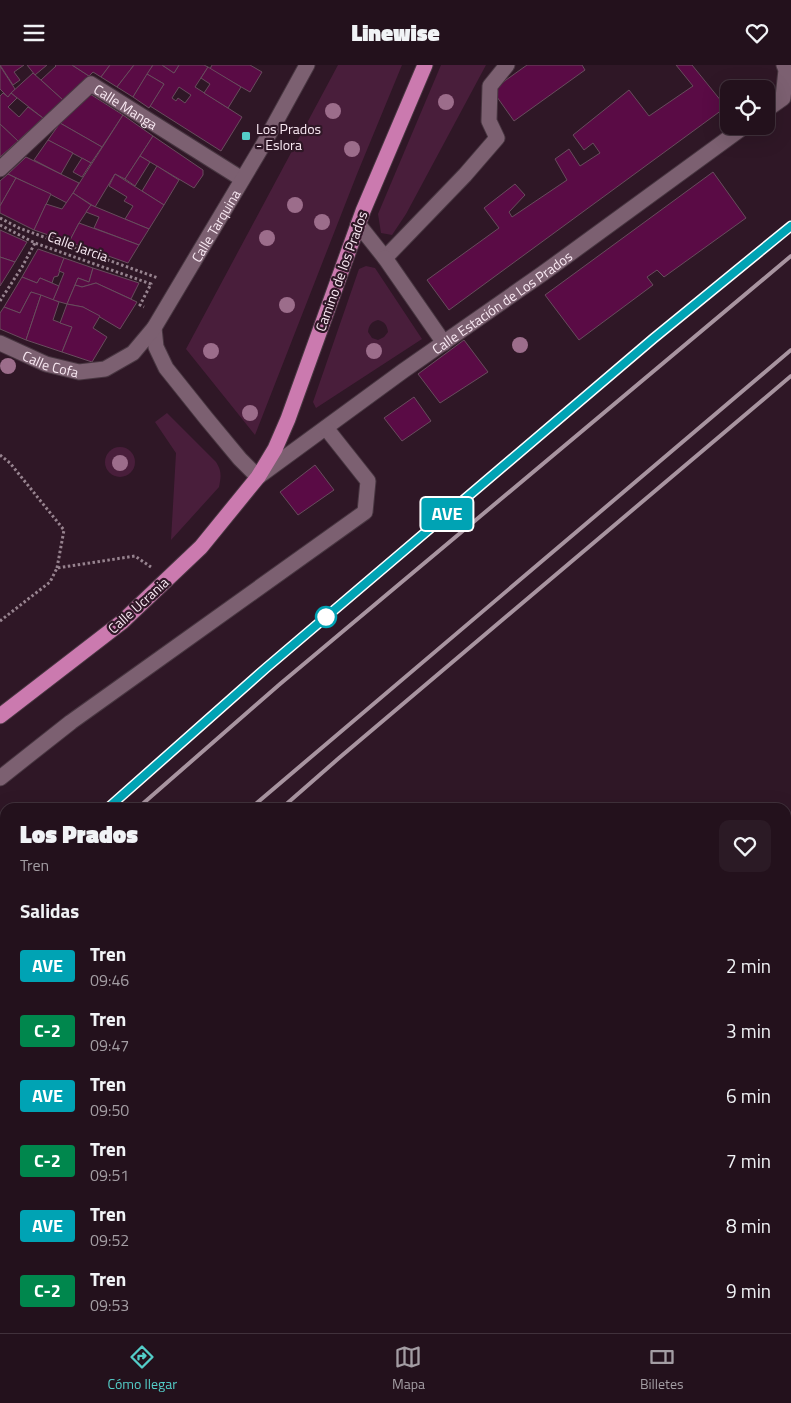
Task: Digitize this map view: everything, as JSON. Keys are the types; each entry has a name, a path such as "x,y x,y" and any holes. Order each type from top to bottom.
{"main road":[{"name":"Camino de los Prados","path":"258,477 275,449 288,419 358,224 425,65"},
{"name":"Calle Ucrania","path":"0,716 122,622 201,547 258,477"}],"street":[{"name":"Calle Tarquina","path":"105,369 133,353 154,328 307,65"},
{"path":"385,257 465,175 497,138 489,121 490,86 508,65"},
{"path":"775,104 783,98 786,70 784,65"},
{"name":"Calle Manga","path":"0,169 91,84 242,179"},
{"name":"Calle Estación de Los Prados","path":"258,477 542,274 732,135"},
{"path":"358,224 385,257 444,343"},
{"path":"154,328 156,347 166,368 217,432 258,477"},
{"name":"Calle Cofa","path":"0,343 46,364 79,372 105,369"},
{"path":"0,778 71,722 365,512 368,481 326,428"}],"path":[{"path":"0,218 18,228 160,279"},
{"name":"Calle Jarcia","path":"0,225 35,243 150,284 140,305 144,307"},
{"path":"16,233 18,228"},
{"path":"0,301 35,243"},
{"path":"141,343 132,328 148,301"},
{"path":"0,455 10,463 64,530 57,568 50,582 0,621"},
{"path":"57,568 136,556"}],"shaded area":[{"path":"338,65 402,65 357,174 255,435 186,349"},
{"path":"441,65 486,65 406,214 392,235 381,233 378,214"},
{"path":"366,266 375,268 422,339 316,408 313,402 359,269","holes":["380,321 385,324 388,332 378,340 372,338 368,332 372,323"]},
{"path":"167,413 216,462 220,474 219,487 171,540 176,453 155,422"},
{"path":"120,447 131,451 135,462 131,473 120,477 109,473 105,462 109,451"}],"building":[{"path":"0,65 24,65 14,72 20,80 13,85"},
{"path":"27,65 47,65 35,75"},
{"path":"55,65 72,65 89,76 63,100 41,80"},
{"path":"72,65 110,65 101,77 93,72 89,76"},
{"path":"110,65 134,65 117,87 101,77"},
{"path":"134,65 153,65 133,97 117,87"},
{"path":"153,65 162,65 174,73 179,65 204,65 208,67 195,87 242,117 221,151 150,106 164,84 147,74","holes":["179,87 191,95 185,103 178,98 176,101 172,98"]},
{"path":"162,65 179,65 174,73"},
{"path":"212,65 250,65 262,72 250,92 210,69"},
{"path":"527,65 582,65 585,70 514,121 492,90"},
{"path":"676,65 692,65 720,100 720,111 449,310 427,280 499,228 484,208 515,184 525,195 509,212 512,217 567,180 555,159 569,149 580,166 600,153 593,143 584,150 573,135 629,90 649,116 693,86"},
{"path":"0,66 15,89 8,97 0,89"},
{"path":"208,67 241,87 228,108 204,93 210,84 201,78"},
{"path":"33,73 63,100 43,118 11,93"},
{"path":"147,74 164,84 149,108 133,97"},
{"path":"3,93 8,97 11,93 17,98 8,107 19,117 28,107 43,118 18,141 0,124 0,96"},
{"path":"90,94 123,115 102,147 60,123"},
{"path":"123,115 153,136 125,179 115,174 95,207 73,193"},
{"path":"60,123 102,147 91,163 48,140"},
{"path":"0,124 18,141 0,157"},
{"path":"153,136 203,170 203,175 194,188 140,156"},
{"path":"48,140 73,153 61,174 34,160"},
{"path":"140,156 150,162 135,186 125,179"},
{"path":"26,157 79,183 67,203 8,174"},
{"path":"82,158 91,163 82,177 73,172"},
{"path":"157,166 179,180 164,205 142,191"},
{"path":"713,172 746,218 664,277 657,270 647,277 653,285 579,340 545,295"},
{"path":"8,174 16,178 0,206 0,181"},
{"path":"115,174 164,205 149,229 125,219 133,206 124,201 127,197 109,186"},
{"path":"16,178 51,194 34,230 0,213 0,206"},
{"path":"73,193 91,205 69,242 34,230 46,204 62,209"},
{"path":"91,205 149,229 139,245 94,228 99,217 86,212"},
{"path":"79,223 139,245 128,263 69,242"},
{"path":"0,230 27,242 15,262 0,257"},
{"path":"38,249 64,258 58,276 54,277 52,283 40,278 37,283 22,277"},
{"path":"0,257 15,262 0,286"},
{"path":"64,258 93,268 89,282 78,278 67,304 53,300 64,273 59,271"},
{"path":"93,268 139,283 131,299 96,283 82,287 75,285 78,278 89,282"},
{"path":"22,277 37,283 40,278 59,286 53,300 31,292 20,313 4,307"},
{"path":"96,283 137,302 120,329 83,307 67,304 75,285 82,287"},
{"path":"31,292 41,295 26,340 0,329 0,313 4,307 20,313"},
{"path":"41,295 59,302 53,320 72,327 62,352 26,340"},
{"path":"67,304 83,307 100,316 93,328 107,337 92,362 62,352 72,327 60,323"},
{"path":"464,340 488,372 440,403 418,374"},
{"path":"414,397 431,421 402,441 384,418"},
{"path":"315,465 334,490 298,515 280,492"}],"railway":[{"path":"114,803 266,668 669,326 791,226"},
{"path":"144,803 280,684 791,256"},
{"path":"257,803 791,350"},
{"path":"288,803 791,376"}],"train":[{"name":"AVE","path":"114,803 266,668 654,338 791,226"}],"place":[{"name":"Los Prados - Eslora","path":"246,136"}]}
